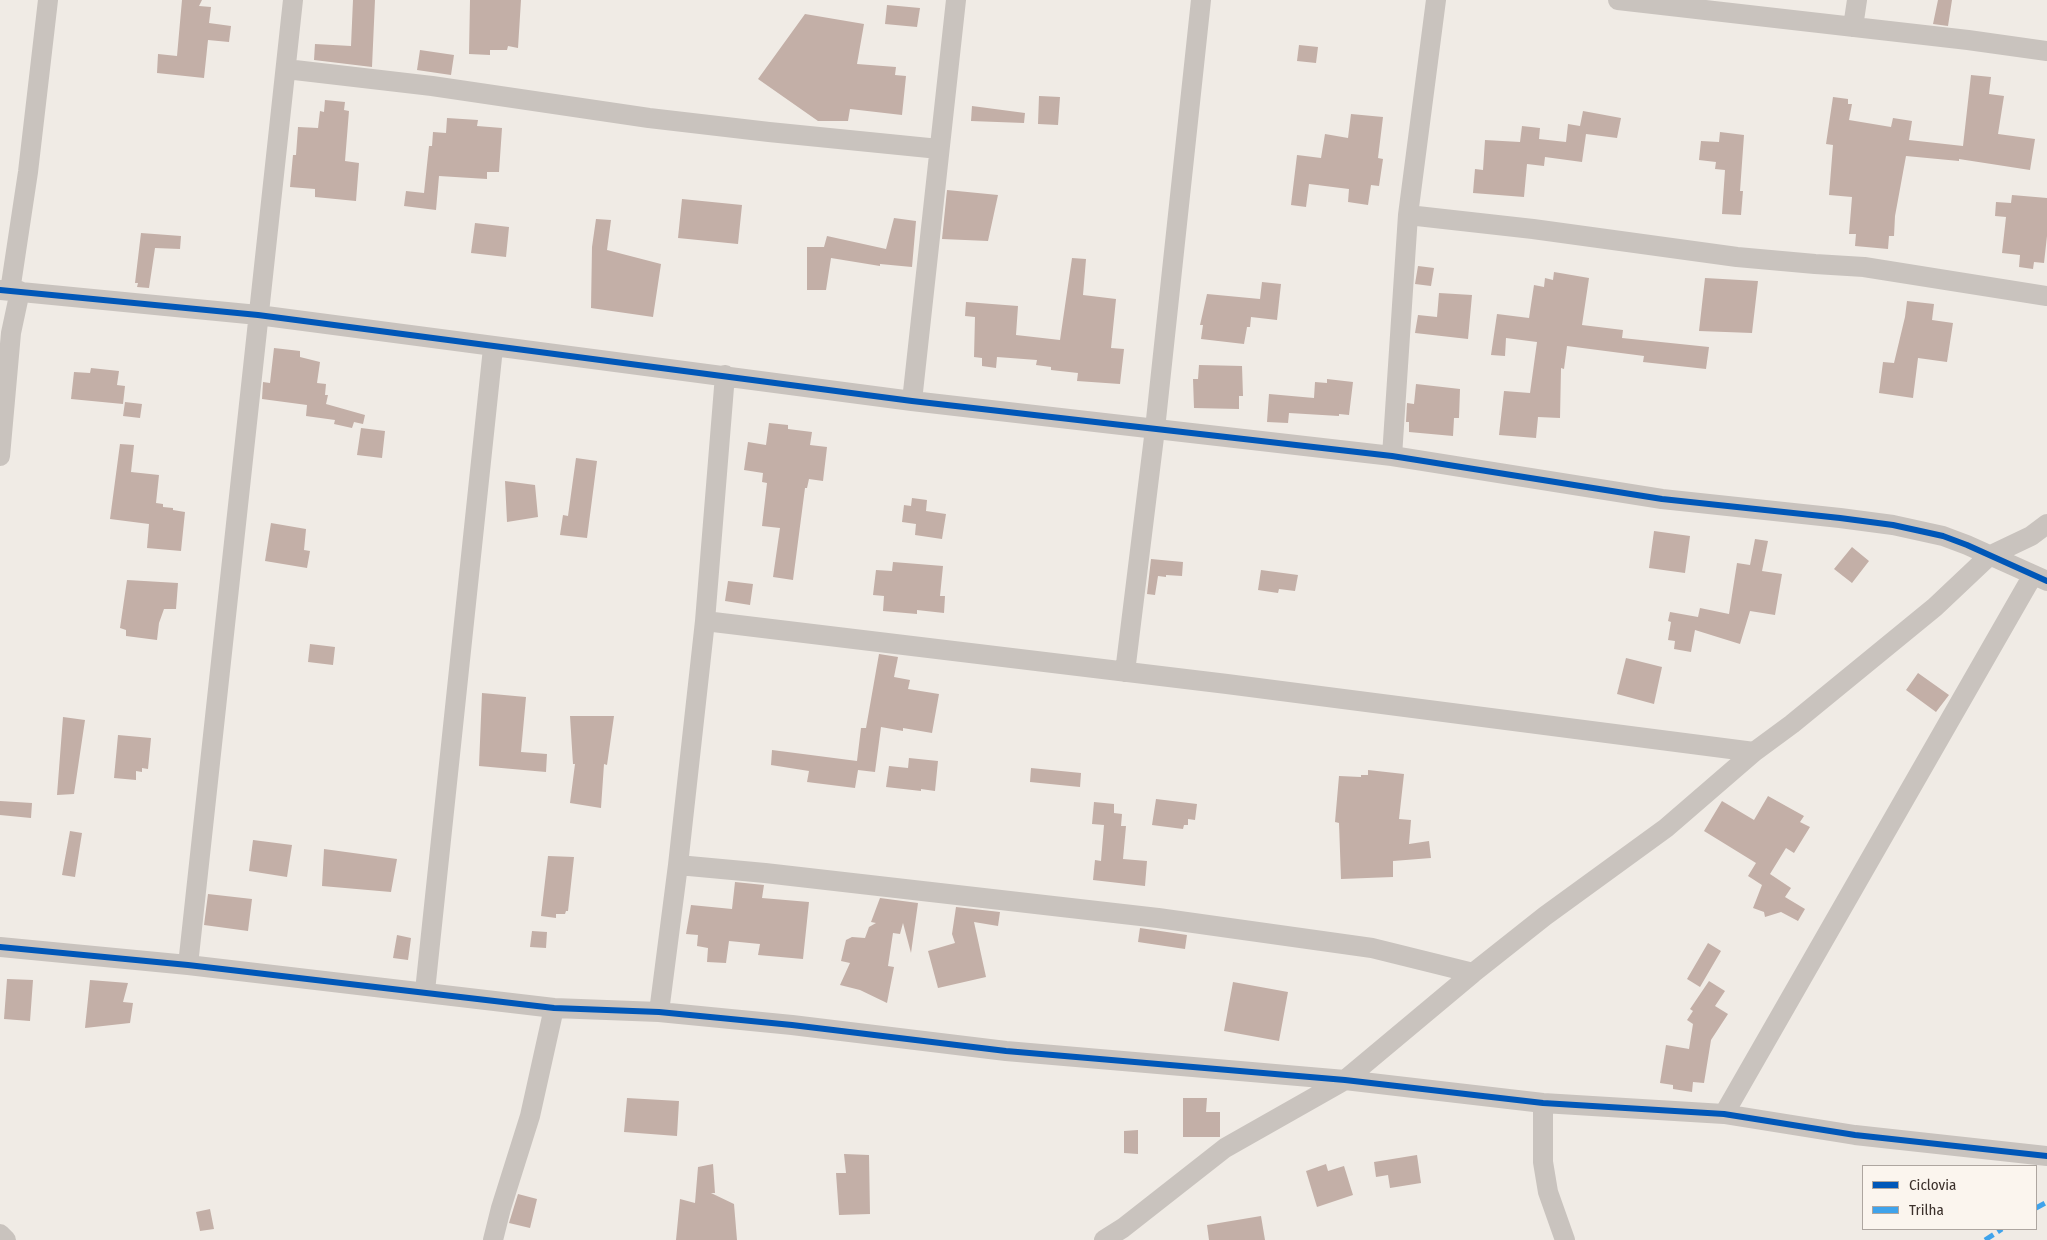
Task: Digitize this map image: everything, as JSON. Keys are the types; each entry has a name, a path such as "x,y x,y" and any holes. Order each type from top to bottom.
{"street":[{"path":"0,456 11,333 10,290 28,172 48,0"},
{"path":"188,965 293,0"},
{"path":"912,402 956,0"},
{"path":"1126,672 1201,0"},
{"path":"1392,456 1408,215 1436,0"},
{"path":"1618,0 2047,51"},
{"path":"1853,27 1857,0"},
{"path":"286,69 432,86 649,118 769,132 939,148"},
{"path":"1408,215 1533,229 1736,257 1864,267 2047,296"},
{"path":"10,290 258,315 492,348 725,376 912,402 1392,456 1662,499 1893,525 1943,536 2040,578 1724,1114"},
{"path":"425,991 492,348"},
{"path":"659,1012 678,866 705,621 725,376"},
{"path":"1104,1240 1123,1228 1225,1148 1345,1080 1472,973 1545,916 1666,828 1754,752 1792,724 1935,606 1989,556 2031,536 2047,524"},
{"path":"705,621 1126,672 1754,752"},
{"path":"678,866 765,873 1158,918 1372,948 1472,973"},
{"path":"0,947 425,991 554,1008 659,1012 1006,1051 1345,1080 1543,1103 1724,1114 1856,1135 2047,1156"},
{"path":"493,1240 530,1116 554,1008"},
{"path":"1543,1103 1543,1162 1548,1192 1565,1240"},
{"path":"0,1234 6,1240"}],"building":[{"path":"182,0 202,0 199,6 211,7 209,23 231,26 229,42 208,40 204,78 157,73 158,54 177,56"},
{"path":"353,0 375,0 372,67 314,60 315,44 351,46"},
{"path":"470,0 521,0 518,48 508,46 507,50 490,50 490,55 469,54"},
{"path":"1938,0 1952,0 1948,26 1933,24"},
{"path":"887,5 920,8 917,27 885,24"},
{"path":"805,14 864,24 857,64 896,67 895,75 906,76 902,115 850,109 848,121 818,121 758,79"},
{"path":"1299,45 1318,47 1316,63 1297,61"},
{"path":"420,50 454,55 451,75 417,70"},
{"path":"1971,75 1991,77 1989,94 2004,96 1998,134 2035,139 2030,170 1959,159 1959,161 1906,156 1895,216 1894,236 1889,236 1888,249 1855,246 1856,234 1849,234 1852,197 1829,195 1833,145 1826,144 1833,97 1848,99 1848,104 1852,104 1849,120 1891,127 1893,118 1912,121 1909,140 1963,146"},
{"path":"1039,96 1060,97 1058,125 1038,124"},
{"path":"325,100 345,102 344,110 349,111 345,161 359,163 356,201 315,197 315,189 290,187 293,155 296,155 298,127 318,128 320,111 324,112"},
{"path":"972,106 1025,113 1024,123 971,121"},
{"path":"1583,111 1621,118 1617,138 1586,134 1582,162 1545,157 1544,166 1527,164 1524,197 1473,193 1475,169 1483,170 1485,140 1520,142 1522,126 1540,128 1539,139 1566,142 1568,124 1580,126"},
{"path":"1351,114 1383,117 1378,158 1383,159 1379,186 1371,185 1368,205 1348,202 1349,189 1309,184 1306,207 1291,205 1297,155 1321,158 1325,134 1348,138"},
{"path":"447,118 478,120 477,126 502,128 499,172 487,172 487,179 439,176 436,210 404,206 406,191 424,193 429,146 432,146 433,132 446,133"},
{"path":"1720,132 1744,135 1740,191 1743,191 1741,215 1722,214 1725,170 1715,169 1716,162 1699,160 1701,141 1719,142"},
{"path":"947,190 998,195 988,241 942,239"},
{"path":"2012,195 2047,198 2047,236 2044,263 2034,262 2033,269 2019,267 2020,255 2002,253 2006,217 1995,216 1996,202 2011,203"},
{"path":"682,199 742,205 738,244 678,238"},
{"path":"894,218 916,221 912,267 880,264 880,266 831,258 826,290 807,290 807,247 824,247 827,236 886,249"},
{"path":"596,219 611,220 607,250 661,264 653,317 591,308 592,247"},
{"path":"475,223 509,227 506,257 471,253"},
{"path":"141,233 181,236 180,249 155,248 149,288 137,287 138,283 135,283"},
{"path":"1072,258 1086,259 1083,295 1116,299 1111,348 1124,349 1120,384 1077,381 1078,373 1051,370 1051,367 1036,365 1037,360 997,357 996,368 982,366 982,358 974,357 975,317 965,316 966,302 1018,306 1016,335 1060,340"},
{"path":"1418,266 1434,268 1431,286 1415,284"},
{"path":"1554,272 1589,278 1582,325 1623,330 1622,338 1709,347 1706,369 1643,362 1644,356 1567,346 1564,369 1561,368 1560,418 1538,417 1536,438 1499,435 1504,391 1530,393 1537,342 1506,338 1505,356 1491,355 1497,314 1529,318 1534,285 1544,287 1545,278 1553,280"},
{"path":"1705,278 1758,281 1752,333 1699,331"},
{"path":"1262,282 1281,284 1277,320 1251,317 1250,327 1247,327 1244,344 1201,339 1203,325 1200,325 1207,294 1260,299"},
{"path":"1439,293 1472,295 1468,339 1415,333 1418,315 1437,317"},
{"path":"1907,301 1934,304 1932,320 1953,323 1947,362 1918,358 1913,398 1879,393 1883,362 1894,363"},
{"path":"274,348 300,351 300,357 320,362 317,383 326,384 325,395 328,395 326,404 365,415 363,424 354,422 352,428 334,424 335,420 306,416 307,405 262,399 263,382 270,383"},
{"path":"1199,365 1242,366 1243,396 1239,396 1239,409 1194,408 1193,379 1198,379"},
{"path":"91,368 119,371 117,385 125,386 123,404 71,399 74,372 90,373"},
{"path":"1327,379 1353,382 1349,415 1289,413 1288,423 1267,422 1269,394 1314,398 1315,382 1327,383"},
{"path":"1416,384 1460,389 1459,418 1454,418 1453,436 1409,432 1409,422 1406,422 1407,403 1414,404"},
{"path":"125,402 142,404 140,418 123,416"},
{"path":"769,423 788,425 788,429 812,432 810,445 827,447 823,481 809,479 807,488 805,488 793,580 773,577 780,528 762,526 767,483 762,482 763,473 744,470 748,442 766,445"},
{"path":"361,428 385,431 382,458 357,455"},
{"path":"120,444 134,445 131,472 159,475 156,503 163,504 163,507 185,512 181,551 147,548 149,524 110,519"},
{"path":"576,458 597,461 587,538 560,535 563,515 568,516"},
{"path":"505,481 535,485 538,517 507,522"},
{"path":"912,498 927,500 926,511 946,514 942,539 915,535 916,524 902,522 904,505 911,506"},
{"path":"271,523 306,529 304,550 310,551 307,568 265,561"},
{"path":"1654,531 1690,536 1685,573 1649,568"},
{"path":"1755,539 1768,541 1762,571 1782,574 1775,615 1750,611 1740,644 1695,630 1691,652 1674,649 1675,641 1668,640 1671,622 1668,621 1670,612 1698,617 1700,608 1729,614 1737,563 1750,565"},
{"path":"1852,547 1869,561 1852,583 1834,569"},
{"path":"1151,559 1183,562 1182,576 1158,576 1155,595 1147,594"},
{"path":"893,562 943,566 940,596 945,596 944,613 917,610 917,614 883,611 884,596 873,595 876,570 892,571"},
{"path":"1261,570 1298,575 1295,591 1279,589 1278,593 1258,590"},
{"path":"127,580 178,583 176,609 164,609 159,623 157,640 126,636 126,630 120,628"},
{"path":"728,581 753,584 750,605 725,601"},
{"path":"310,644 335,647 333,665 308,662"},
{"path":"879,654 898,657 894,677 910,680 908,689 939,694 932,733 903,728 903,731 881,727 875,772 858,770 855,788 807,782 809,771 771,765 772,750 857,761 861,728 866,728"},
{"path":"1626,658 1662,667 1654,704 1617,694"},
{"path":"1918,673 1949,695 1936,712 1906,690"},
{"path":"482,693 526,697 521,752 547,754 546,772 479,766"},
{"path":"570,716 614,716 607,765 604,764 601,808 570,803 575,764 573,764"},
{"path":"63,717 85,720 74,794 57,795"},
{"path":"118,735 151,738 148,769 142,768 142,772 136,771 136,780 114,778"},
{"path":"909,758 938,761 935,791 886,787 889,766 908,768"},
{"path":"1031,768 1081,773 1080,787 1030,782"},
{"path":"1368,770 1404,774 1399,819 1411,820 1409,844 1429,841 1431,858 1393,861 1393,877 1341,879 1339,823 1335,822 1339,776 1361,777 1361,775 1368,775"},
{"path":"1768,796 1804,816 1800,822 1810,827 1794,853 1786,848 1770,874 1791,888 1785,897 1805,909 1798,921 1781,912 1765,917 1764,912 1753,908 1762,885 1748,876 1756,863 1704,831 1722,801 1754,820"},
{"path":"1156,799 1197,804 1195,820 1188,819 1188,825 1184,825 1183,829 1152,825"},
{"path":"0,801 32,803 31,818 0,815"},
{"path":"1094,802 1114,804 1114,813 1122,814 1121,826 1126,826 1123,859 1147,861 1145,886 1093,880 1095,860 1101,861 1104,825 1092,824"},
{"path":"70,831 82,833 75,877 62,875"},
{"path":"253,840 292,845 287,877 249,871"},
{"path":"324,849 397,859 391,892 322,886"},
{"path":"548,856 574,857 568,911 565,914 556,914 556,918 541,916"},
{"path":"735,882 764,885 762,898 809,902 803,959 758,955 760,944 729,941 726,963 707,962 708,948 697,946 698,935 686,934 691,905 732,909"},
{"path":"208,894 252,899 248,931 204,925"},
{"path":"880,898 918,903 911,953 903,923 900,934 893,933 888,966 894,967 887,1003 860,990 840,985 850,963 841,961 846,940 852,937 865,938 869,927 876,923 871,922"},
{"path":"956,907 1000,912 998,926 974,922 986,977 938,988 928,951 955,943 952,934"},
{"path":"1140,928 1187,935 1185,949 1138,942"},
{"path":"532,931 547,932 546,948 530,947"},
{"path":"397,935 411,938 408,960 393,958"},
{"path":"1708,943 1721,951 1700,987 1687,979"},
{"path":"7,979 33,980 30,1021 4,1019"},
{"path":"90,980 128,983 123,1002 133,1003 130,1023 85,1028"},
{"path":"1709,981 1725,991 1715,1006 1728,1014 1711,1040 1704,1083 1693,1082 1692,1092 1673,1089 1673,1085 1660,1083 1666,1045 1689,1049 1693,1024 1687,1020 1693,1011 1690,1009"},
{"path":"1233,982 1288,992 1279,1041 1224,1031"},
{"path":"627,1098 679,1101 677,1136 624,1132"},
{"path":"1183,1098 1207,1098 1206,1112 1220,1112 1220,1137 1183,1137"},
{"path":"1138,1130 1138,1154 1124,1153 1124,1131"},
{"path":"844,1154 869,1155 870,1214 839,1215 836,1173 846,1173"},
{"path":"1417,1155 1421,1183 1390,1188 1388,1175 1376,1177 1374,1162"},
{"path":"713,1164 715,1193 711,1193 734,1204 737,1240 676,1240 680,1199 695,1203 698,1167"},
{"path":"1326,1164 1328,1171 1344,1166 1353,1195 1317,1207 1306,1171"},
{"path":"518,1194 537,1199 530,1228 509,1223"},
{"path":"210,1209 214,1229 200,1231 196,1212"},
{"path":"1261,1216 1265,1240 1209,1240 1207,1225"}],"marked path":[{"path":"2037,1207 2047,1202"},
{"path":"1985,1240 2000,1230"}],"cycle path":[{"path":"0,290 258,315 912,401 1392,456 1662,499 1893,525 1943,536 2047,581"},
{"path":"0,947 188,965 554,1008 659,1012 792,1025 1006,1051 1345,1080 1543,1103 1724,1114 1855,1135 2047,1156"}]}
